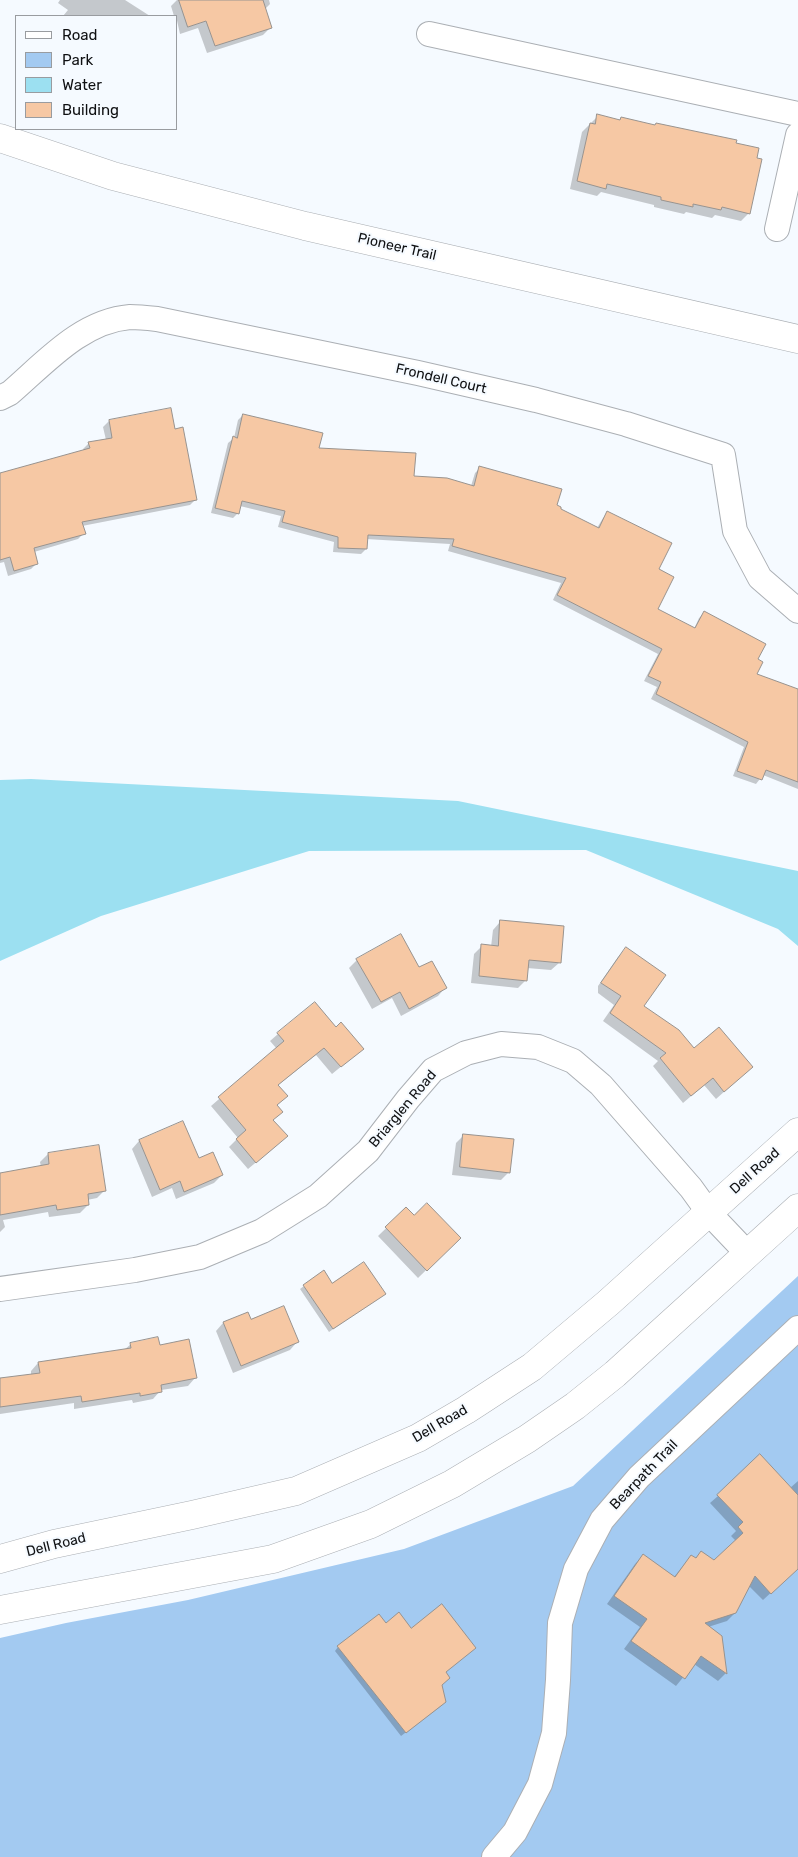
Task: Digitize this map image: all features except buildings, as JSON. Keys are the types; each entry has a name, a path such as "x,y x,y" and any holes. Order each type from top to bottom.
{"main road":[{"name":"Pioneer Trail","path":"0,138 113,176 305,226 798,339"},
{"name":"Dell Road","path":"0,1559 54,1544 192,1516 296,1490 418,1438 466,1410 532,1367 608,1303 798,1132"},
{"path":"0,1610 273,1560 371,1524 452,1484 528,1439 575,1406 615,1374 798,1208"}],"street":[{"path":"429,34 798,114"},
{"path":"777,229 798,135"},
{"name":"Frondell Court","path":"0,398 10,393 78,335 102,323 130,317 157,319 418,373 536,400 626,424 723,455 735,531 760,578 798,610"},
{"name":"Briarglen Road","path":"0,1288 135,1270 200,1257 262,1230 318,1196 368,1151 433,1070 466,1053 501,1044 538,1047 573,1061 601,1085 691,1188 709,1213 747,1254"},
{"name":"Bearpath Trail","path":"494,1857 515,1832 540,1784 554,1733 560,1623 576,1569 602,1520 639,1477 798,1328"}],"green space":[{"path":"798,1276 798,1857 0,1857 0,1638 66,1623 188,1600 404,1549 573,1486"}],"water":[{"path":"31,779 458,801 798,871 798,946 778,929 586,850 309,851 101,916 0,961 0,780"}]}
